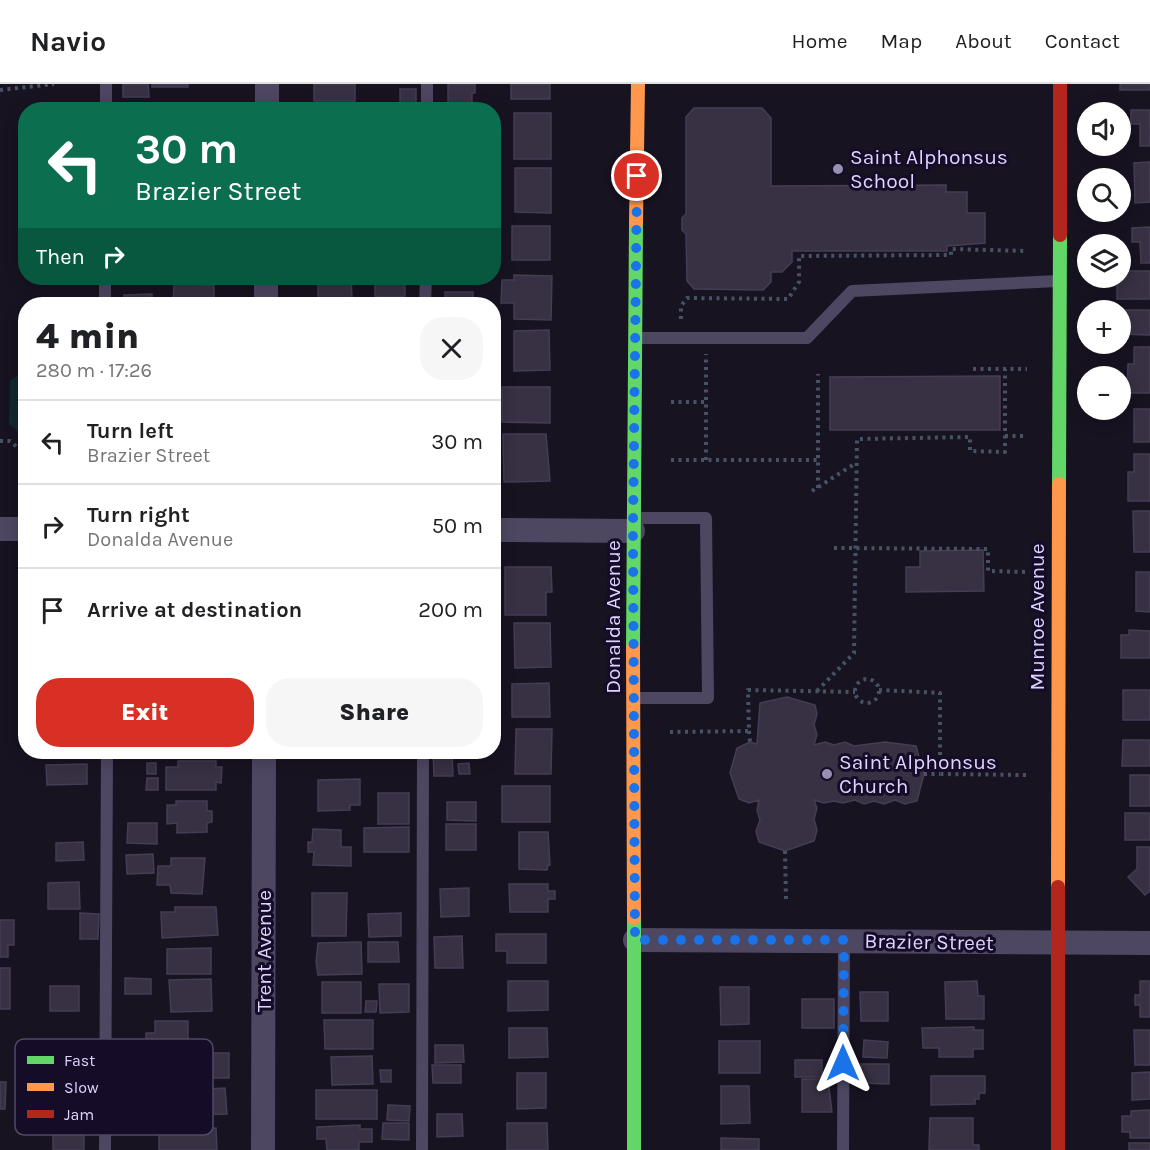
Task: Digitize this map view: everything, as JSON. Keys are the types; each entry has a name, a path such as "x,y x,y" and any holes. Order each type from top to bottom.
{"street":[{"path":"267,84 267,102"},
{"name":"Donalda Avenue","path":"634,1150 633,525 638,84"},
{"name":"Munroe Avenue","path":"1058,1150 1060,84"},
{"path":"501,530 633,525"},
{"path":"0,529 18,529"},
{"name":"Trent Avenue","path":"263,1150 264,759"},
{"name":"Brazier Street","path":"635,940 1150,943"}],"lane":[{"path":"106,84 106,102"},
{"path":"427,84 427,102"},
{"path":"635,338 807,338 852,291 1060,280"},
{"path":"633,525 706,518 708,686 708,698 634,698"},
{"path":"106,1039 107,759"},
{"path":"422,1150 423,759"},
{"path":"843,1150 844,940"},
{"path":"105,1135 105,1150"}],"path":[{"path":"0,90 54,84"},
{"path":"671,339 681,321 681,306 687,298 788,298 799,282 799,256 951,255 951,249 1027,251"},
{"path":"706,339 706,460"},
{"path":"973,369 1027,369"},
{"path":"817,691 854,653 857,439 970,436 970,451 1005,452 1005,369"},
{"path":"818,374 818,488"},
{"path":"671,402 706,402"},
{"path":"1005,436 1027,436"},
{"path":"0,441 10,441 18,448"},
{"path":"671,460 818,460"},
{"path":"812,491 857,462"},
{"path":"834,548 988,549 988,571 1027,572"},
{"path":"866,679 876,682 879,690 877,698 870,702 862,701 855,692 857,685 866,679"},
{"path":"750,742 748,690 855,692"},
{"path":"879,690 940,693 940,774"},
{"path":"788,691 788,697"},
{"path":"670,732 749,731"},
{"path":"924,774 1026,775"},
{"path":"786,851 786,901"}],"shaded area":[{"path":"18,375 18,431 9,424 10,381"}],"building":[{"path":"123,84 148,84 149,97 123,97"},
{"path":"152,84 188,84 188,87 152,87"},
{"path":"314,84 355,84 355,101 314,101"},
{"path":"448,84 475,84 472,102 448,102"},
{"path":"511,84 550,84 550,99 511,99"},
{"path":"1120,84 1150,84 1150,90 1120,90"},
{"path":"400,89 416,89 416,102 400,102"},
{"path":"694,108 762,108 771,118 771,186 946,185 946,192 967,192 967,213 985,213 985,243 947,246 947,251 792,251 792,262 782,272 771,272 771,282 763,290 694,289 687,281 686,234 682,230 682,218 686,214 686,117"},
{"path":"1131,110 1150,110 1150,146 1140,146 1140,124 1131,124"},
{"path":"514,113 551,113 551,159 514,159"},
{"path":"1150,162 1150,202 1135,203 1134,163"},
{"path":"515,168 551,168 551,213 515,212"},
{"path":"512,226 550,226 550,260 512,260"},
{"path":"1150,227 1150,263 1141,263 1140,242 1132,242 1132,228"},
{"path":"1131,271 1150,271 1150,299 1117,299 1117,288 1131,288"},
{"path":"514,275 552,276 551,320 514,319 514,303 501,303 502,280 514,280"},
{"path":"174,285 214,285 214,297 173,297"},
{"path":"318,285 351,285 352,297 318,297"},
{"path":"375,285 405,285 405,297 375,297"},
{"path":"445,292 473,292 473,297 445,297"},
{"path":"152,294 152,297 124,297 124,295"},
{"path":"1131,310 1150,310 1150,335 1131,334"},
{"path":"549,330 550,370 514,371 514,331"},
{"path":"1134,347 1150,347 1150,393 1131,393 1131,366 1128,364 1134,364"},
{"path":"1000,376 1000,430 830,430 830,377"},
{"path":"502,387 550,387 550,423 502,422"},
{"path":"1134,409 1150,409 1150,442 1134,442"},
{"path":"503,434 546,434 550,481 504,482"},
{"path":"1134,454 1150,454 1150,501 1128,501 1128,472 1134,472"},
{"path":"1133,511 1150,511 1150,552 1134,552"},
{"path":"983,550 984,591 906,592 906,567 920,567 920,551"},
{"path":"505,567 551,567 552,592 546,592 546,615 505,615"},
{"path":"1136,572 1150,572 1150,612 1136,611"},
{"path":"514,623 550,623 551,667 515,668"},
{"path":"1129,630 1150,631 1150,658 1121,658 1121,635 1129,635"},
{"path":"549,683 550,717 512,717 512,684"},
{"path":"1123,690 1150,690 1150,720 1123,720"},
{"name":"Saint Alphonsus Church","path":"787,697 815,705 817,714 814,725 817,734 814,745 825,742 834,745 845,742 854,746 885,742 916,746 924,774 917,801 905,804 895,800 884,804 874,801 864,804 855,800 843,803 834,801 824,803 814,800 817,808 814,819 817,830 814,841 785,851 759,842 756,831 760,820 757,810 759,800 749,803 739,799 730,773 737,748 750,742 757,744 760,703"},
{"path":"516,729 552,729 551,774 515,774"},
{"path":"1123,740 1150,740 1150,766 1122,766"},
{"path":"433,759 452,759 453,776 434,776"},
{"path":"178,761 216,761 216,767 222,767 221,783 216,782 216,790 166,790 166,767 178,767"},
{"path":"147,763 156,763 156,774 147,774"},
{"path":"469,763 470,774 459,774 458,764"},
{"path":"87,764 87,784 47,785 46,765"},
{"path":"1130,775 1150,775 1150,806 1130,806"},
{"path":"147,778 158,778 158,790 146,790"},
{"path":"360,779 360,805 350,805 350,810 318,811 318,780"},
{"path":"502,786 550,786 550,822 502,822"},
{"path":"378,793 409,793 409,824 378,824"},
{"path":"176,801 207,801 207,811 212,811 212,822 207,823 207,832 177,833 177,823 167,824 167,805 176,805"},
{"path":"447,802 476,802 476,821 447,820"},
{"path":"1125,813 1150,813 1150,840 1125,840"},
{"path":"128,823 157,823 157,844 127,843"},
{"path":"446,824 476,824 476,850 446,850"},
{"path":"409,827 409,852 364,852 364,828"},
{"path":"313,829 341,830 341,847 351,847 351,866 313,865 314,852 308,852 308,842 312,842"},
{"path":"519,832 548,832 550,865 547,870 519,869"},
{"path":"83,842 84,860 56,861 56,843"},
{"path":"1137,847 1150,847 1150,891 1145,895 1128,877 1137,869"},
{"path":"153,854 154,873 127,874 126,855"},
{"path":"171,858 205,858 202,894 171,893 170,885 157,885 158,866 171,866"},
{"path":"79,882 80,909 48,909 48,883"},
{"path":"509,884 548,884 548,891 555,891 555,899 548,899 548,912 510,912"},
{"path":"469,888 469,916 441,917 440,889"},
{"path":"312,893 347,893 346,936 312,936"},
{"path":"175,907 216,907 218,935 162,938 161,912 175,912"},
{"path":"80,913 99,914 98,939 80,939"},
{"path":"401,913 401,936 369,937 368,914"},
{"path":"0,920 14,920 14,945 8,945 8,957 0,957"},
{"path":"496,934 546,934 546,963 507,963 507,951 496,951"},
{"path":"462,936 463,968 435,968 434,937"},
{"path":"361,942 362,974 318,975 316,962 318,943"},
{"path":"368,942 398,942 399,962 368,962"},
{"path":"211,948 211,974 167,974 167,949"},
{"path":"0,968 10,968 10,1009 0,1009"},
{"path":"125,978 151,979 151,994 125,994"},
{"path":"211,979 212,1011 171,1012 169,980"},
{"path":"508,981 548,981 548,1010 508,1011"},
{"path":"977,981 978,996 984,996 984,1019 946,1019 945,982"},
{"path":"1140,981 1150,981 1150,1017 1140,1017 1140,1005 1135,1005 1135,995 1140,995"},
{"path":"322,982 361,982 361,1013 322,1013"},
{"path":"379,984 409,984 409,1012 380,1013"},
{"path":"50,986 79,986 79,1011 50,1011"},
{"path":"720,987 749,987 749,1024 721,1025"},
{"path":"860,992 888,992 888,1021 861,1021"},
{"path":"802,999 834,999 834,1028 802,1028"},
{"path":"366,1001 377,1001 376,1012 365,1012"},
{"path":"324,1020 373,1020 373,1049 325,1049"},
{"path":"155,1021 188,1021 188,1039 146,1039 146,1033 155,1033"},
{"path":"974,1027 974,1030 983,1030 983,1049 973,1049 973,1057 939,1057 939,1048 923,1048 922,1028"},
{"path":"509,1028 547,1028 548,1057 509,1058"},
{"path":"1134,1030 1150,1030 1150,1065 1135,1065"},
{"path":"864,1040 888,1042 887,1058 863,1057"},
{"path":"719,1041 760,1041 760,1073 719,1073"},
{"path":"435,1045 463,1045 464,1062 435,1063"},
{"path":"213,1053 229,1053 229,1078 213,1078"},
{"path":"372,1056 373,1084 332,1085 331,1057"},
{"path":"795,1060 822,1060 822,1077 795,1077"},
{"path":"861,1064 889,1064 889,1084 861,1083"},
{"path":"432,1065 461,1065 461,1083 433,1083"},
{"path":"380,1070 391,1070 391,1082 381,1082"},
{"path":"1150,1072 1150,1099 1132,1100 1132,1073"},
{"path":"517,1073 546,1073 546,1108 517,1109"},
{"path":"931,1076 985,1076 985,1093 979,1093 979,1099 975,1099 975,1104 931,1105"},
{"path":"802,1079 828,1079 832,1112 802,1112"},
{"path":"0,1082 6,1082 5,1109 0,1109"},
{"path":"721,1086 749,1086 750,1123 721,1124"},
{"path":"225,1088 227,1114 213,1114 213,1089"},
{"path":"316,1090 377,1090 377,1119 316,1119"},
{"path":"388,1105 410,1106 409,1121 387,1120"},
{"path":"1150,1110 1150,1138 1130,1138 1130,1132 1122,1132 1122,1116 1131,1116 1131,1111"},
{"path":"437,1114 462,1114 463,1136 437,1137"},
{"path":"930,1118 973,1118 973,1145 979,1145 979,1150 929,1150"},
{"path":"383,1123 409,1123 409,1140 382,1139"},
{"path":"507,1123 547,1123 548,1150 507,1150"},
{"path":"360,1125 360,1129 372,1129 372,1142 359,1142 359,1150 327,1150 326,1139 317,1139 317,1127"},
{"path":"213,1128 216,1128 217,1150 159,1150 159,1135 213,1135"},
{"path":"53,1135 84,1135 84,1150 53,1150"},
{"path":"721,1138 759,1139 759,1150 721,1150"},
{"path":"1129,1143 1150,1143 1150,1150 1129,1150"}],"traffic: fast":[{"path":"633,648 636,223"},
{"path":"1059,484 1060,235"},
{"path":"634,918 634,1150"}],"traffic: slow":[{"path":"636,223 638,84"},
{"path":"1058,887 1059,484"},
{"path":"633,648 634,918"}],"traffic: jam":[{"path":"1060,84 1060,235"},
{"path":"1058,887 1058,1150"}],"place":[{"name":"Saint Alphonsus School","path":"838,169"},
{"name":"Saint Alphonsus Church","path":"827,774"}],"route":[{"path":"637,176 633,531 635,940 844,940 843,1063"}]}
